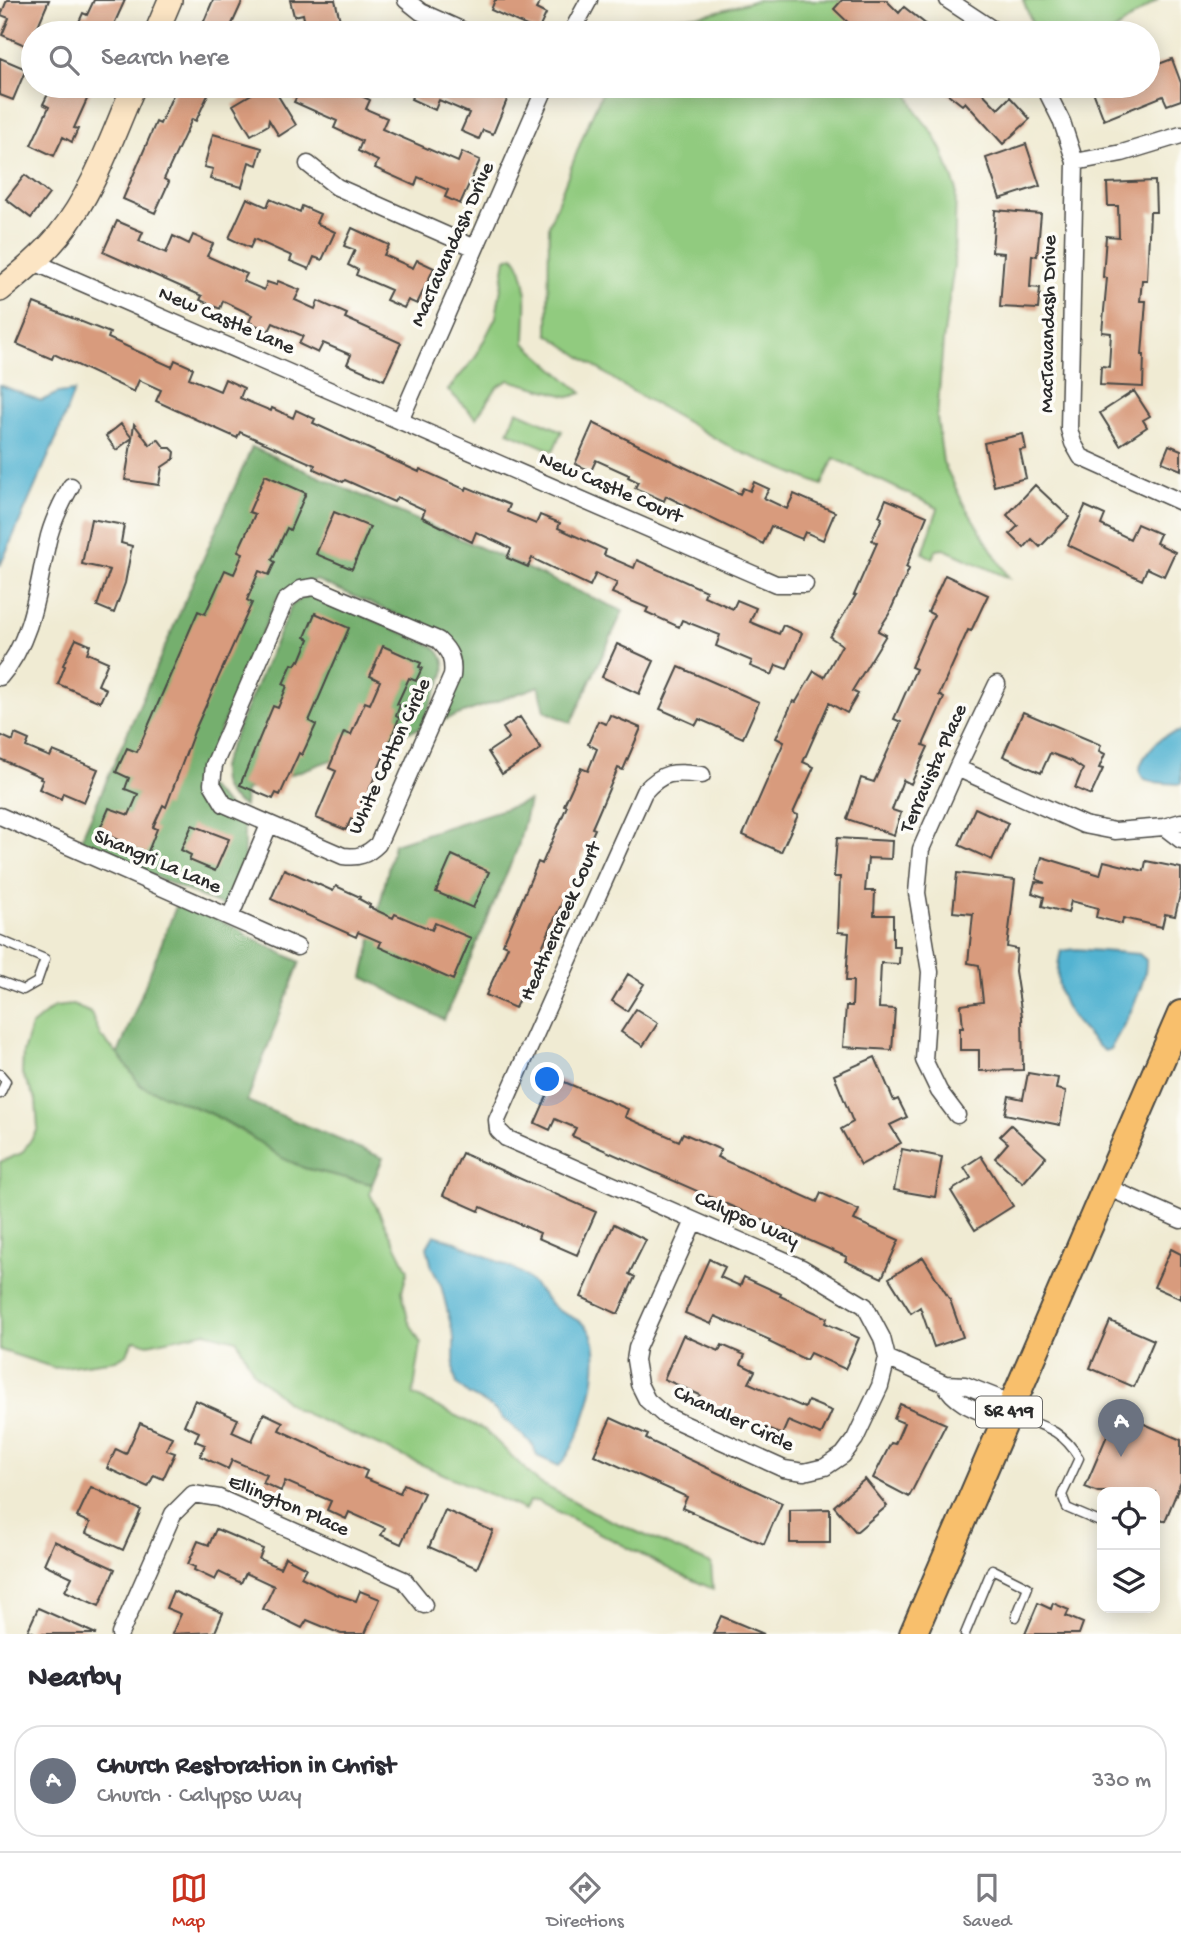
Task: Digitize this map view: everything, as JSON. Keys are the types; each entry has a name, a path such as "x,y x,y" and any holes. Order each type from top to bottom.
{"main road":[{"name":"SR 419","path":"913,1634 1181,1014"}],"street":[{"path":"161,21 170,0"},
{"path":"406,0 421,12 441,21"},
{"path":"578,21 589,0"},
{"path":"948,0 980,21"},
{"path":"0,290 34,262 60,234 84,197 129,98"},
{"name":"MacTavandash Drive","path":"400,421 541,98"},
{"name":"MacTavandash Drive","path":"1050,98 1062,122 1075,162 1069,429 1073,443 1081,457 1181,502"},
{"path":"1075,162 1122,153 1181,135"},
{"path":"308,164 337,187 475,248"},
{"name":"New Castle Lane","path":"34,262 400,421"},
{"name":"New Castle Court","path":"400,421 776,584 805,584"},
{"path":"0,677 7,670 30,626 50,534 58,509 71,486"},
{"name":"White Cotton Circle","path":"314,587 438,640 447,648 454,664 452,676 378,844 364,855 342,856 270,825 225,804 212,784 212,775 285,601 301,589 314,587"},
{"name":"Terravista Place","path":"957,1115 939,1091 924,1060 930,972 917,893 921,849 998,684"},
{"path":"957,768 1084,825 1115,831 1164,827 1181,822"},
{"name":"Heathercreek Court","path":"498,1130 497,1120 644,792 656,778 674,772 702,775"},
{"name":"Shangri La Lane","path":"0,816 297,947"},
{"path":"230,917 270,825"},
{"path":"1164,827 1181,841"},
{"name":"Calypso Way","path":"498,1130 506,1138 802,1268 865,1306 882,1338 887,1358"},
{"path":"1107,1187 1181,1220"},
{"name":"Chandler Circle","path":"694,1222 637,1348 635,1360 639,1384 647,1399 664,1415 784,1469 815,1471 834,1462 855,1439 880,1386 887,1358"},
{"path":"887,1358 945,1384 965,1385 1009,1413"},
{"name":"Ellington Place","path":"120,1634 173,1514 193,1494 219,1498 404,1580 424,1605"}],"lane":[{"path":"0,940 45,959 37,982 23,990 0,981"},
{"path":"0,1074 6,1081 0,1094"},
{"path":"1009,1413 1054,1431 1069,1442 1079,1458 1062,1495 1067,1508 1097,1521"},
{"path":"965,1634 992,1569 1028,1587 1016,1617"}],"green space":[{"path":"758,0 840,0 871,21 662,21 710,13"},
{"path":"1023,0 1157,0 1128,21 1031,21"},
{"path":"600,98 910,98 917,113 942,150 956,188 954,266 943,341 937,418 943,462 963,503 1009,578 944,549 936,550 932,558 923,553 938,508 834,458 822,485 736,450 625,387 548,334 549,225"},
{"path":"514,256 520,265 525,286 525,343 582,393 570,397 509,380 497,387 476,418 448,390 475,358 496,317 506,259"},
{"path":"517,411 562,431 553,451 508,432"},
{"path":"252,447 623,611 571,723 545,711 539,686 441,721 457,686 460,665 451,644 440,633 316,580 286,591 277,598 206,763 204,783 244,821 244,865 225,907 79,844"},
{"path":"314,594 433,646 443,658 444,674 420,728 245,791 244,806 225,791 221,767 291,606 305,596"},
{"path":"529,801 518,847 444,1020 363,977 394,844"},
{"path":"161,894 243,931 244,934 300,962 247,1101 383,1158 372,1184 304,1168 282,1158 243,1131 212,1114 141,1086 118,1054 177,904"},
{"path":"73,1005 91,1013 101,1037 118,1054 142,1086 212,1114 304,1168 372,1184 370,1194 408,1270 402,1291 408,1320 421,1344 413,1395 485,1430 538,1482 603,1517 711,1564 713,1589 537,1501 529,1502 525,1510 295,1409 254,1373 237,1340 205,1332 148,1344 136,1340 132,1342 127,1354 116,1360 55,1368 0,1350 0,1162 22,1153 38,1129 36,1100 22,1074 23,1052 31,1026 54,1007"}],"water":[{"path":"0,385 41,401 58,393 74,391 56,439 0,566"},
{"path":"1181,731 1181,784 1147,780 1140,770 1145,757 1165,736"},
{"path":"1076,949 1139,954 1146,960 1143,982 1133,1006 1110,1049 1105,1051 1094,1043 1077,1023 1061,995 1058,974 1061,951"},
{"path":"434,1235 456,1242 520,1272 553,1306 589,1330 596,1360 590,1400 576,1439 559,1466 537,1456 533,1445 489,1405 469,1395 457,1384 454,1373 454,1338 441,1285 432,1268 427,1247"}],"building":[{"path":"7,0 49,0 40,21 21,21 21,43 2,35 9,18 1,15"},
{"path":"94,0 125,0 115,21 79,21 83,13 87,15"},
{"path":"213,0 243,0 233,21 204,21"},
{"path":"290,0 335,0 340,21 304,21 303,14 294,16"},
{"path":"495,0 541,0 536,9 546,14 543,21 516,21 491,10"},
{"path":"842,0 886,0 899,13 904,7 922,21 846,21 834,9"},
{"path":"0,58 21,67 21,81 13,100 0,95"},
{"path":"1172,59 1181,83 1181,100 1167,105 1163,96 1160,97 1160,64"},
{"path":"46,98 88,98 74,128 78,129 72,142 63,137 54,156 31,145 49,107 43,104"},
{"path":"172,98 207,98 196,121 192,119 164,179 169,182 155,213 123,199 156,122 160,124"},
{"path":"245,98 279,98 296,125 279,136 269,120 268,125 251,135 233,105"},
{"path":"296,98 366,98 370,100 366,109 387,118 382,129 458,162 462,152 480,160 460,204 445,197 448,190 418,177 415,186 375,168 378,161 358,151 362,141 334,128 337,121 294,102"},
{"path":"508,98 493,134 483,130 479,139 461,131 469,113 439,100 435,110 411,99"},
{"path":"953,98 987,98 998,109 1011,98 1030,119 1003,144 965,102 962,105"},
{"path":"1096,98 1158,98 1104,120"},
{"path":"213,134 262,148 257,165 249,162 242,187 210,179 213,169 204,167"},
{"path":"1026,144 1040,186 1000,199 986,158"},
{"path":"25,175 49,194 31,218 6,199"},
{"path":"1155,181 1156,212 1150,212 1147,280 1142,280 1140,301 1146,301 1142,355 1143,387 1100,385 1101,366 1109,367 1111,333 1102,332 1107,278 1103,277 1106,236 1119,237 1118,206 1108,206 1107,183"},
{"path":"247,198 267,207 270,199 300,212 302,206 320,214 316,223 335,232 322,260 314,257 309,269 290,261 292,256 254,239 250,248 229,238"},
{"path":"995,210 1041,214 1037,256 1032,255 1030,287 1040,288 1038,309 1000,307 1004,253 992,252"},
{"path":"117,221 143,232 139,241 166,253 173,236 189,244 193,235 213,244 207,256 247,274 243,281 264,290 267,282 276,285 278,281 300,290 295,300 315,309 318,301 347,314 345,318 401,343 384,380 347,364 351,355 323,343 318,353 299,344 303,336 273,323 269,331 249,322 252,315 223,301 220,309 200,300 202,296 103,252"},
{"path":"352,228 389,245 384,255 413,268 417,260 434,268 417,304 408,300 404,308 386,300 391,290 356,275 358,270 348,265 355,250 344,246"},
{"path":"34,303 110,333 108,338 172,367 175,360 193,368 189,378 220,391 225,379 244,388 240,398 293,418 296,410 315,419 313,423 419,472 420,469 466,490 467,487 510,505 507,512 536,524 540,515 560,523 558,528 606,550 604,555 634,568 637,560 706,591 704,596 733,609 737,600 756,608 750,622 779,634 783,625 802,633 787,669 776,665 772,675 750,666 752,661 716,646 720,635 682,620 679,627 646,612 648,608 612,593 617,583 596,573 590,586 532,558 528,567 507,558 511,549 476,532 472,542 422,517 425,510 397,497 394,502 345,480 343,482 314,469 315,465 240,432 237,438 156,401 161,390 139,380 134,392 54,354 52,359 17,344"},
{"path":"1134,391 1150,416 1143,420 1147,427 1120,445 1100,413"},
{"path":"593,423 740,494 743,488 750,491 754,482 769,489 764,498 787,509 794,494 835,512 823,540 805,532 802,539 771,526 763,544 666,496 664,501 635,488 638,482 628,477 629,475 596,460 591,471 575,464"},
{"path":"121,424 132,438 116,450 106,436"},
{"path":"134,424 150,445 158,439 165,448 171,448 175,452 174,459 162,467 159,485 125,480"},
{"path":"1023,434 1026,449 1020,450 1026,478 994,486 984,443"},
{"path":"1169,445 1181,450 1181,470 1162,462"},
{"path":"265,475 306,493 290,530 287,528 272,560 275,562 269,575 259,571 247,600 252,603 194,732 166,807 163,805 153,827 157,829 147,854 99,831 109,808 129,815 138,794 125,789 129,778 116,772 127,748 137,752 198,611 205,614 225,570 234,574 243,553 238,551 255,514 249,512"},
{"path":"1035,485 1069,517 1040,547 1032,539 1024,548 1010,534 1018,526 1007,515"},
{"path":"886,499 927,516 906,567 909,569 889,614 878,631 886,635 852,691 858,694 847,713 829,703 803,762 814,767 793,813 798,815 781,852 743,835 784,742 776,738 793,701 796,702 814,671 824,677 842,645 830,637 856,595 877,543 872,540 882,518 879,516"},
{"path":"1085,506 1105,515 1101,525 1130,539 1137,524 1160,534 1156,543 1175,552 1164,576 1147,568 1142,580 1068,545"},
{"path":"334,512 370,527 352,569 316,554"},
{"path":"91,519 124,525 121,543 132,546 125,583 114,613 97,606 110,570 82,564"},
{"path":"945,575 988,595 971,631 968,630 939,695 944,698 923,745 928,747 911,784 903,780 892,810 901,813 894,835 847,819 861,778 874,782 901,722 894,719 916,669 911,667 934,615 928,612"},
{"path":"315,613 349,628 309,721 316,725 302,755 299,753 280,795 276,793 273,799 240,785 273,706 278,708 287,686 283,684 292,664 300,661 309,639 305,637"},
{"path":"76,639 90,645 87,653 108,662 98,685 106,689 100,702 58,684 65,666 63,665"},
{"path":"617,644 654,661 639,694 602,677"},
{"path":"383,646 421,663 419,667 422,668 416,681 409,678 397,704 400,705 396,716 399,718 386,751 355,821 351,819 346,830 316,818 336,771 329,768 344,732 351,735 365,702 370,704 380,681 370,676"},
{"path":"679,667 759,702 743,738 699,719 696,725 660,709"},
{"path":"1023,712 1101,745 1099,751 1105,754 1099,768 1103,769 1091,795 1075,788 1083,769 1071,761 1050,753 1041,773 1003,756"},
{"path":"610,715 641,728 623,770 618,768 592,828 595,829 515,1008 486,995 508,946 503,944 538,862 542,864 581,768 588,771 597,749 588,744 598,721 606,724"},
{"path":"520,717 541,749 502,774 488,752 509,738 503,728"},
{"path":"15,734 29,740 26,747 50,757 53,751 98,769 84,802 63,793 61,799 39,789 43,780 41,777 0,759 0,735 13,741"},
{"path":"975,808 1008,823 992,860 959,845"},
{"path":"192,825 229,839 215,871 189,860 191,855 181,850"},
{"path":"837,838 892,841 891,859 868,858 865,891 875,891 874,915 893,915 893,946 900,946 899,964 881,963 879,1008 895,1009 892,1050 843,1047 846,1006 852,1006 853,981 846,981 849,933 838,932 840,877 834,877"},
{"path":"452,855 489,872 473,908 436,892"},
{"path":"1042,857 1100,875 1104,861 1144,871 1146,861 1181,868 1181,890 1175,916 1165,914 1162,927 1123,918 1122,924 1096,917 1098,908 1071,901 1068,913 1042,906 1044,897 1032,893 1035,882 1045,883 1036,879"},
{"path":"284,869 333,891 336,886 360,897 369,907 393,918 395,914 432,930 435,923 471,938 453,980 379,947 381,942 358,932 356,937 271,899"},
{"path":"957,873 1015,880 1007,947 1017,949 1015,971 1022,1016 1023,1070 979,1071 979,1050 960,1050 960,1028 963,1028 961,1005 983,1002 979,965 968,963 973,914 953,912"},
{"path":"628,974 644,984 627,1011 612,1001"},
{"path":"636,1009 658,1023 643,1046 621,1032"},
{"path":"875,1057 894,1101 898,1099 907,1117 890,1125 901,1143 861,1165 841,1129 853,1122 834,1075"},
{"path":"1028,1073 1058,1078 1056,1089 1066,1091 1060,1125 1005,1114 1009,1096 1023,1099"},
{"path":"555,1078 628,1109 625,1117 679,1141 683,1133 721,1150 717,1157 817,1202 821,1193 859,1210 854,1220 899,1240 882,1278 845,1261 847,1257 572,1136 576,1128 555,1119 550,1130 535,1123"},
{"path":"1011,1125 1046,1157 1023,1183 995,1158 1008,1143 1000,1136"},
{"path":"902,1149 942,1157 935,1197 894,1190"},
{"path":"462,1153 596,1212 577,1255 538,1238 540,1233 481,1207 479,1211 443,1195"},
{"path":"981,1156 1013,1206 975,1230 951,1191 971,1178 964,1167"},
{"path":"614,1224 646,1240 629,1274 635,1277 618,1314 581,1297"},
{"path":"1171,1249 1181,1254 1181,1299 1154,1287"},
{"path":"923,1257 950,1300 963,1337 934,1347 920,1307 911,1313 889,1278"},
{"path":"709,1259 725,1267 720,1277 740,1286 744,1277 827,1318 825,1323 859,1338 845,1369 810,1353 806,1360 769,1342 770,1340 715,1316 711,1324 685,1313"},
{"path":"1110,1321 1154,1340 1134,1387 1090,1368"},
{"path":"683,1335 719,1351 722,1345 745,1355 741,1364 755,1371 749,1383 805,1408 808,1401 832,1411 821,1435 788,1421 782,1435 698,1398 700,1395 664,1379"},
{"path":"195,1400 238,1419 232,1432 252,1441 264,1413 283,1422 279,1430 367,1471 364,1478 400,1493 404,1484 424,1493 401,1544 381,1535 385,1528 349,1512 346,1519 327,1510 331,1501 285,1481 281,1491 263,1483 267,1475 232,1460 228,1469 200,1456 205,1445 195,1441 199,1432 184,1425"},
{"path":"900,1404 946,1424 909,1497 873,1478 891,1443 895,1444 904,1423 894,1419"},
{"path":"1117,1412 1181,1440 1181,1482 1165,1521 1160,1518 1160,1487 1097,1487 1097,1492 1085,1487"},
{"path":"611,1418 648,1435 646,1439 782,1503 764,1544 682,1508 687,1497 594,1455"},
{"path":"140,1423 172,1437 166,1450 175,1453 163,1479 154,1475 148,1487 107,1468 116,1449 126,1454"},
{"path":"865,1479 887,1506 856,1532 834,1506"},
{"path":"91,1487 141,1510 123,1550 86,1533 90,1523 77,1517"},
{"path":"830,1509 830,1543 790,1543 790,1510"},
{"path":"445,1510 493,1531 477,1568 429,1547"},
{"path":"216,1529 263,1549 259,1559 280,1568 285,1557 306,1568 301,1577 336,1594 356,1601 360,1591 380,1599 365,1634 341,1634 307,1620 302,1628 263,1609 274,1586 246,1573 241,1583 219,1572 215,1580 194,1570 195,1567 188,1564 198,1541 209,1545"},
{"path":"54,1541 115,1569 99,1606 65,1591 72,1577 44,1564"},
{"path":"173,1591 223,1613 215,1632 172,1634 181,1614 166,1608"},
{"path":"1038,1603 1051,1609 1053,1603 1069,1610 1066,1616 1083,1623 1079,1634 1025,1634"},
{"path":"38,1608 96,1634 37,1634 28,1630"},
{"path":"721,1616 764,1634 713,1634"}],"place":[{"name":"Church Restoration in Christ","path":"1121,1457"}]}
